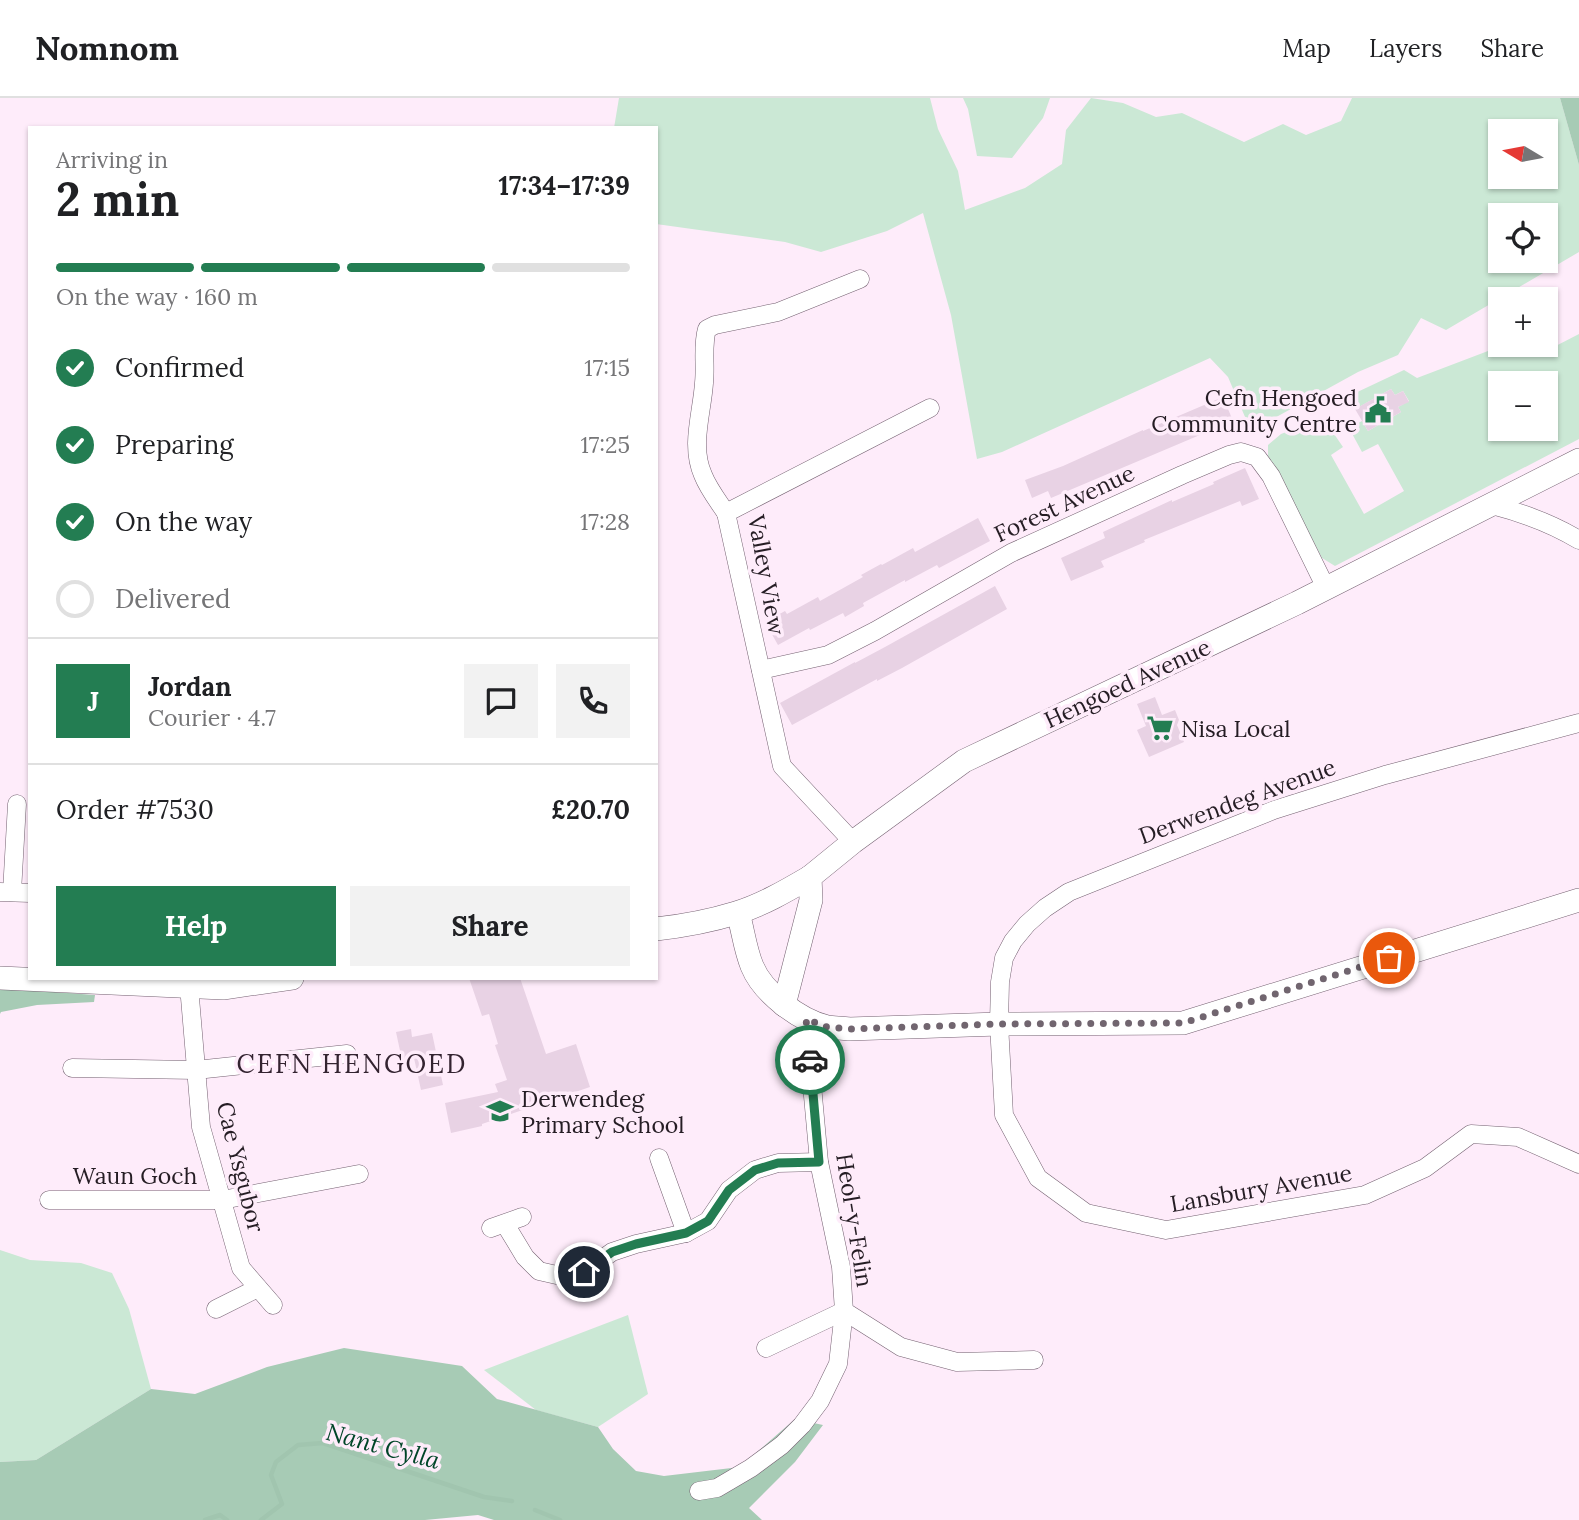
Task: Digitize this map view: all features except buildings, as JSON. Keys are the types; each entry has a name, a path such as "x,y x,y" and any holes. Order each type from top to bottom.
{"street":[{"path":"726,513 702,474 698,451 697,428 705,382 707,329 778,312 860,279"},
{"name":"Valley View","path":"853,842 782,766 726,513 930,408"},
{"name":"Forest Avenue","path":"761,670 828,655 1012,553 1182,474 1241,452 1257,457 1271,476 1326,588"},
{"name":"Hengoed Avenue","path":"658,929 678,927 738,912 777,896 810,877 964,761 1326,588 1579,460"},
{"path":"1492,505 1548,522 1579,540"},
{"name":"Derwendeg Avenue","path":"999,1024 1000,982 1004,958 1013,940 1045,908 1069,892 1274,810 1385,775 1579,723"},
{"path":"14,893 17,804"},
{"path":"784,1005 811,900 810,877"},
{"path":"738,912 752,967 767,988 784,1005 806,1019 827,1027 849,1029 999,1024 1183,1023 1579,900"},
{"path":"0,978 28,979"},
{"path":"47,980 223,988 278,980"},
{"name":"Cae Ysgubor","path":"188,986 201,1127 241,1268 273,1305"},
{"name":"Heol-y-Felin","path":"806,1019 819,1162 841,1267 844,1311 901,1347 957,1362 1034,1360"},
{"name":"Lansbury Avenue","path":"999,1024 1004,1115 1038,1178 1086,1213 1166,1230 1365,1195 1425,1168 1471,1134 1518,1137 1571,1160 1579,1145"},
{"path":"72,1068 196,1070 347,1054"},
{"path":"659,1158 686,1233"},
{"path":"506,1223 525,1257 539,1271 561,1276 584,1272 612,1252 686,1233 708,1221 729,1190 755,1170 778,1163 819,1162"},
{"name":"Waun Goch","path":"49,1200 222,1200 359,1174"},
{"path":"216,1309 258,1288"},
{"path":"766,1348 844,1311"},
{"path":"699,1491 717,1488 751,1468 782,1445 802,1425 820,1401 838,1364 844,1311"}],"green space":[{"path":"619,98 930,98 938,129 958,171 965,210 1025,188 1062,164 1066,130 1091,98 1123,103 1156,117 1182,113 1244,142 1283,124 1306,135 1341,121 1352,98 1560,98 1579,165 1579,252 1558,264 1558,203 1488,203 1488,273 1543,273 1519,287 1488,287 1488,305 1446,330 1421,318 1398,355 1358,372 1251,431 1228,377 1210,358 1002,452 977,459 951,315 923,213 887,231 821,252 785,242 658,224 658,126 614,126"},
{"path":"963,98 1050,98 1043,118 1012,158 977,156 968,109"},
{"path":"1560,98 1579,98 1579,165"},
{"path":"1579,334 1579,439 1335,566 1322,558 1268,456 1268,445 1281,434 1311,422 1332,431 1343,447 1331,455 1364,514 1404,491 1378,444 1362,452 1349,428 1362,421 1368,431 1401,412 1398,407 1409,401 1403,391 1395,395 1391,389 1359,407 1351,395 1404,370 1417,378 1488,351 1488,357 1558,357 1558,345"},
{"path":"0,988 95,995 94,1002 37,1005 0,1014"},
{"path":"0,1250 30,1260 81,1263 112,1273 129,1309 151,1389 36,1460 0,1462"},
{"path":"628,1315 648,1394 598,1427 536,1410 484,1370"},
{"path":"344,1348 462,1366 497,1399 598,1427 613,1449 636,1471 664,1476 740,1467 795,1419 823,1425 795,1462 749,1508 762,1520 494,1520 478,1515 425,1520 0,1520 0,1462 36,1460 151,1389 195,1394 267,1367"}],"waterway":[{"name":"Nant Cylla","path":"261,1520 282,1504 271,1475 276,1462 298,1445 323,1443 484,1497 512,1501"},
{"name":"Nant Cylla","path":"535,1510 560,1520"},
{"name":"Nant Cylla","path":"205,1520 220,1515 227,1520"}],"way so far":[{"path":"810,1060 806,1019 827,1027 849,1029 999,1024 1183,1023 1389,958"}],"place":[{"name":"Cefn Hengoed Community Centre","path":"1378,410"},
{"name":"Nisa Local","path":"1160,728"},
{"name":"Derwendeg Primary School","path":"500,1111"}],"district":[{"name":"CEFN HENGOED","path":"352,1063"}],"route":[{"path":"584,1272 612,1252 686,1233 708,1221 729,1190 755,1170 778,1163 819,1162 810,1060"}]}
